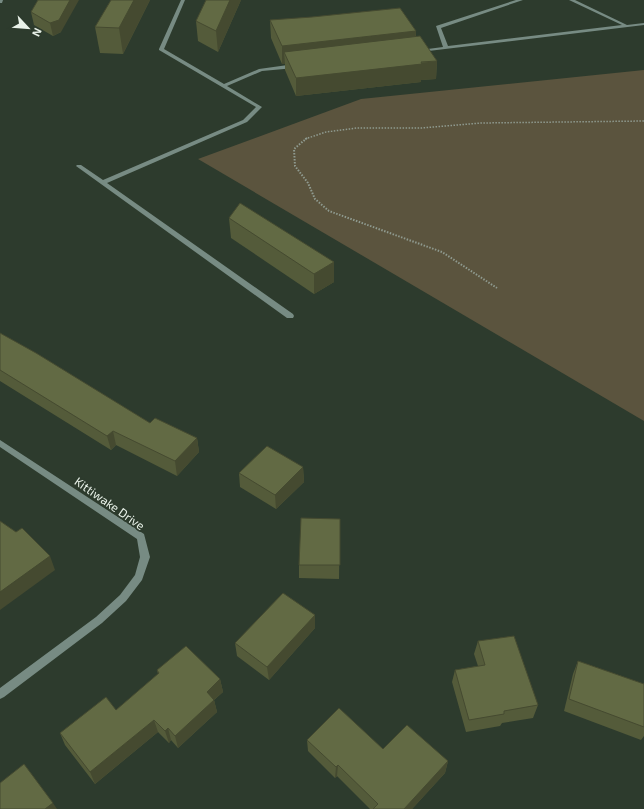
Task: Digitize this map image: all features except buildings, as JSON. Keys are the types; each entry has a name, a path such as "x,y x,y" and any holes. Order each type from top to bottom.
{"street":[{"path":"102,183 245,121 259,107 161,49 183,0"},
{"path":"446,48 438,27 521,0"},
{"path":"571,0 626,26"},
{"path":"415,51 644,24"},
{"path":"223,86 261,70 300,65"},
{"path":"79,166 290,316"},
{"name":"Kittiwake Drive","path":"0,443 141,537 145,557 139,577 124,598 99,620 0,694"}],"path":[{"path":"497,288 442,252 407,238 329,211 315,199 308,183 295,166 294,150 306,138 326,132 357,128 422,128 481,123 644,121"}],"shaded area":[{"path":"644,70 644,421 198,159 361,99"}]}
